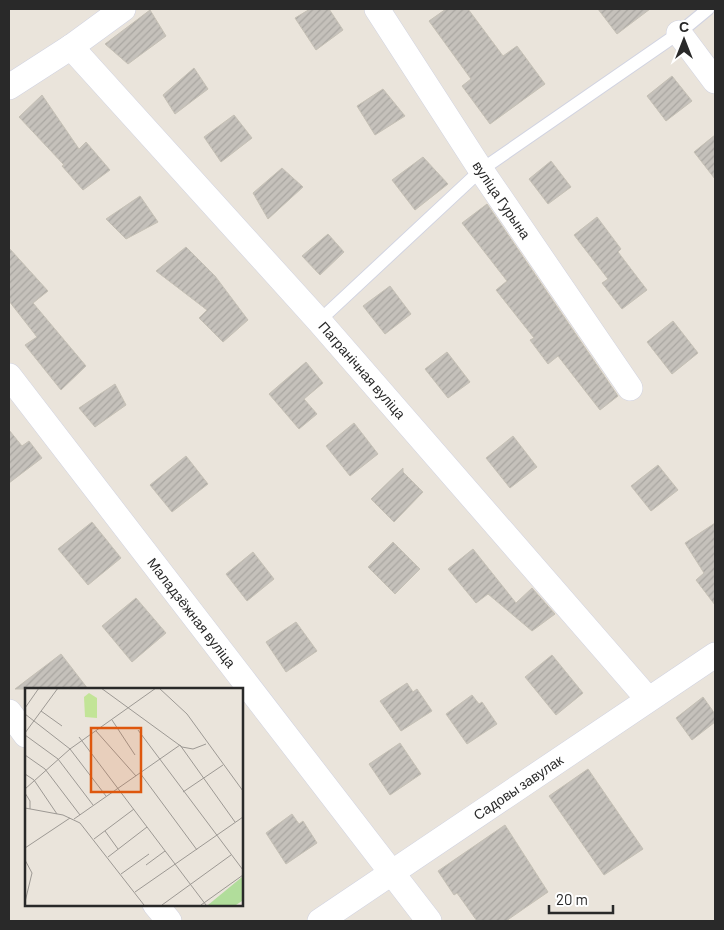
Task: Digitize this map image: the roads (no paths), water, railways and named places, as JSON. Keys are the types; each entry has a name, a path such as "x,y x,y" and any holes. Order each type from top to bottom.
{"street":[{"path":"9,86 71,47 123,9"},
{"name":"вуліца Гурына","path":"376,9 481,170 630,388"},
{"path":"679,33 715,81"},
{"name":"Пагранічная вуліца","path":"71,47 319,321 648,699"},
{"name":"Маладзёжная вуліца","path":"9,376 429,921"},
{"name":"Садовы завулак","path":"320,921 648,699 714,659"},
{"path":"9,712 25,734"},
{"path":"157,905 169,921"}],"lane":[{"path":"319,321 481,170 679,33 708,9"}]}
